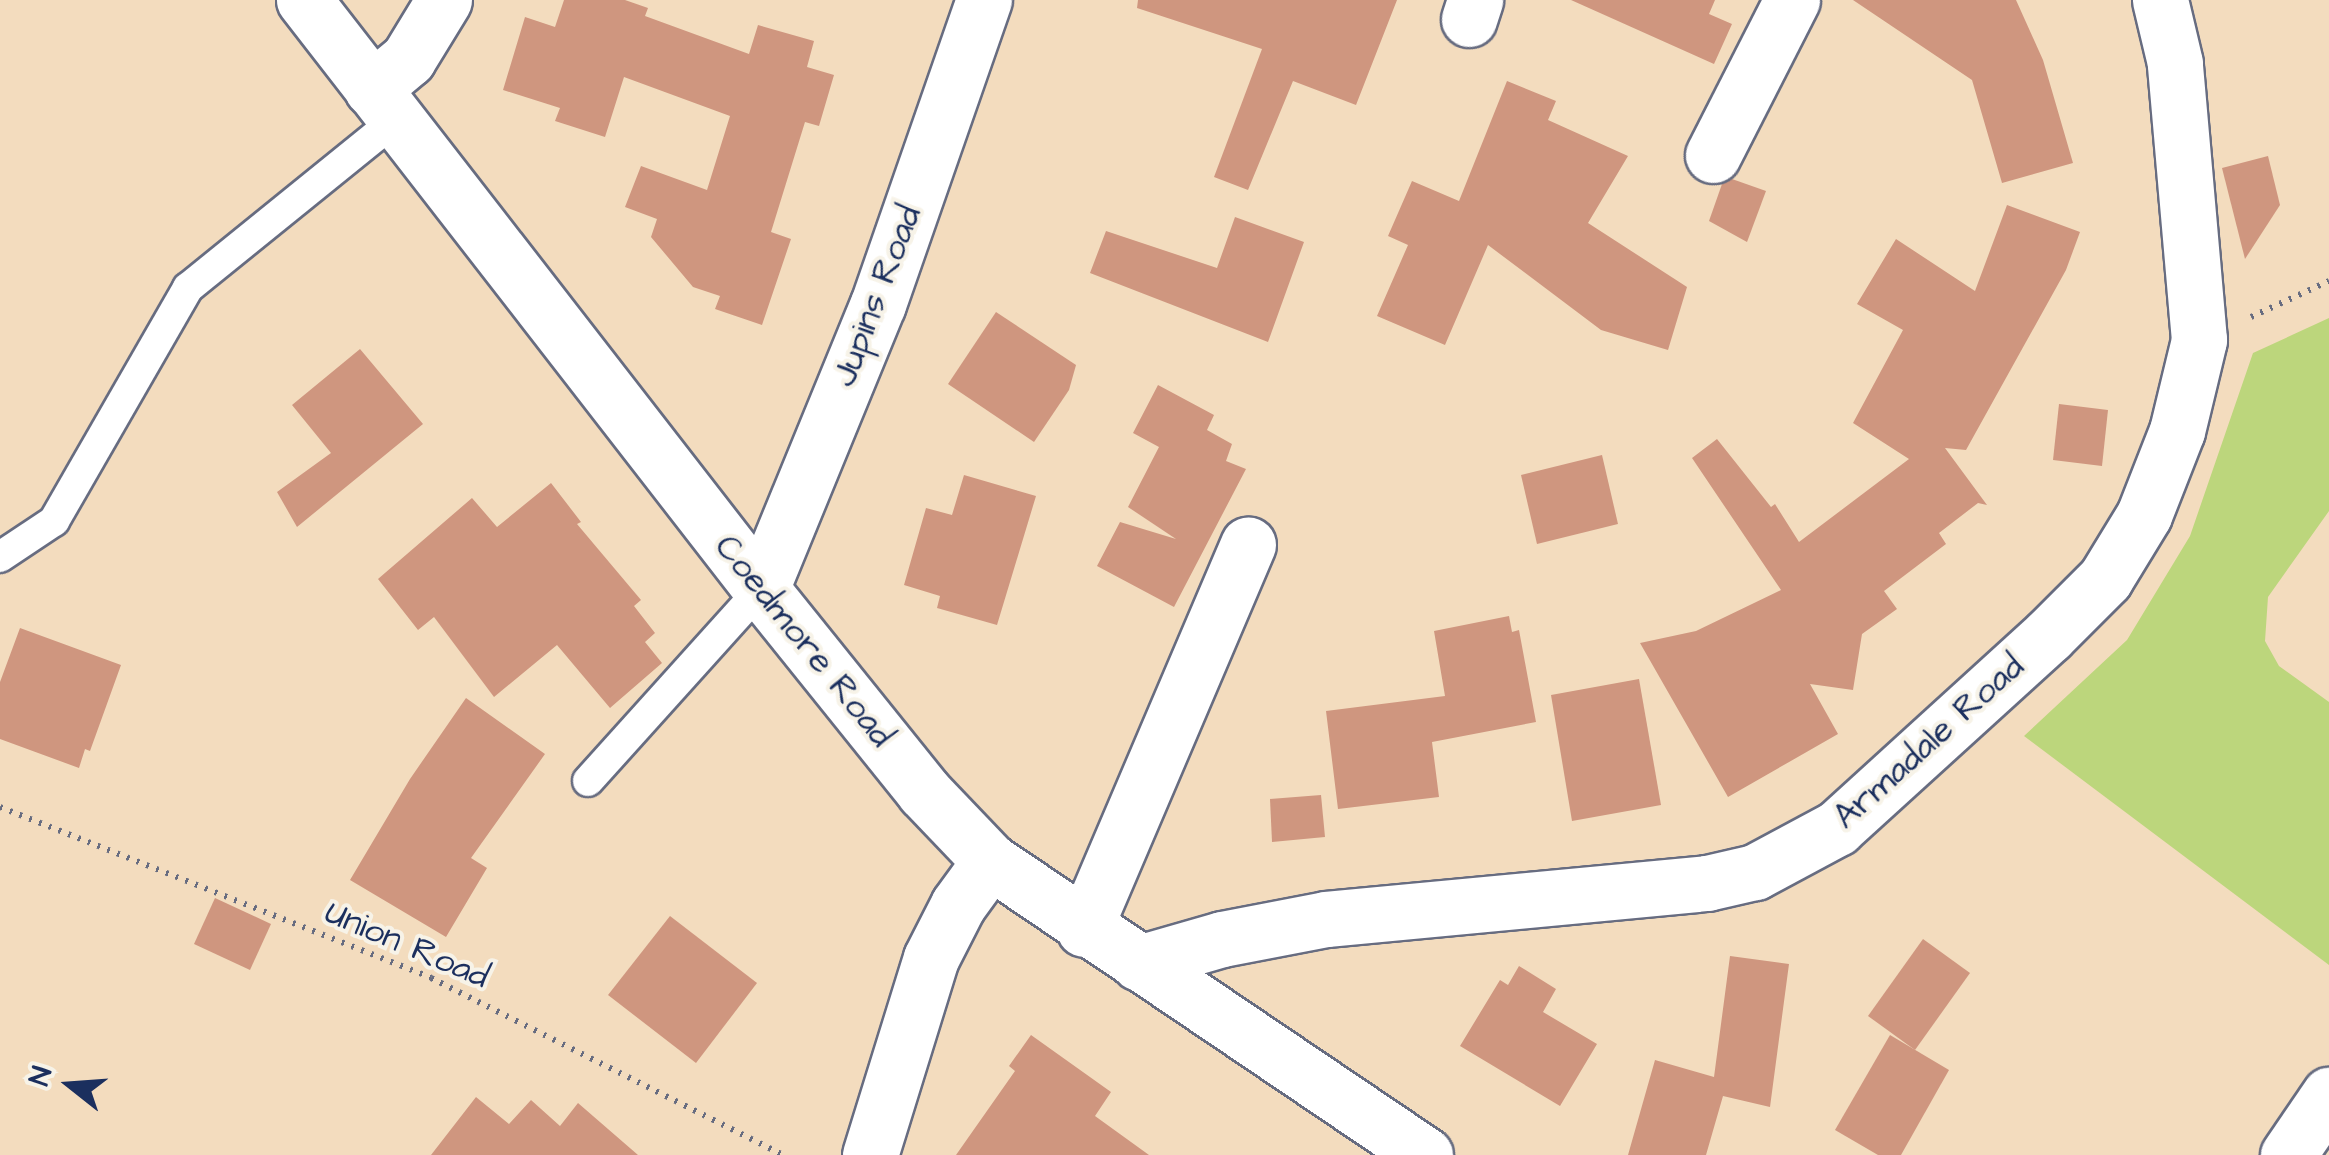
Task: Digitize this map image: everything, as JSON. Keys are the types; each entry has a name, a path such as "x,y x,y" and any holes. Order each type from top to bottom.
{"street":[{"name":"Coedmore Road","path":"304,0 761,589 924,792 990,861 1084,929 1425,1155"},
{"path":"384,104 444,0"},
{"name":"Jupins Road","path":"761,589 878,304 984,0"},
{"path":"1713,156 1792,0"},
{"name":"Armadale Road","path":"1139,963 1222,939 1326,919 1707,882 1755,872 1837,828 2105,579 2144,515 2177,432 2200,340 2175,63 2160,0"},
{"path":"1084,929 1248,544"},
{"path":"870,1155 931,958 958,905 990,861"},
{"path":"2288,1155 2329,1095"}],"lane":[{"path":"0,556 54,521 188,288 384,104"},
{"path":"588,781 761,589"}],"path":[{"path":"2200,340 2329,281"},
{"name":"Union Road","path":"0,807 431,978 783,1155"}],"green space":[{"path":"2329,318 2329,511 2268,597 2265,641 2279,666 2329,702 2329,965 2024,736 2127,640 2190,536 2253,353"}],"building":[{"path":"564,0 625,0 648,8 645,16 749,54 758,25 814,41 807,67 834,75 819,126 805,122 771,232 791,239 762,325 715,309 720,296 693,287 651,237 657,219 625,207 641,166 707,190 730,116 624,77 605,137 555,121 560,108 503,90 525,17 555,27"},
{"path":"1138,0 1397,0 1356,105 1293,81 1248,190 1214,177 1262,49 1137,8"},
{"path":"1571,0 1715,0 1709,14 1732,24 1714,64"},
{"path":"1853,0 2016,0 2043,60 2073,163 2002,183 1972,80"},
{"path":"1507,81 1556,101 1548,120 1628,156 1588,223 1687,287 1668,350 1601,330 1488,245 1445,345 1377,316 1408,245 1388,236 1412,181 1459,201"},
{"path":"2268,156 2280,205 2245,259 2222,168"},
{"path":"1732,179 1766,191 1747,242 1709,221 1722,184"},
{"path":"2007,205 2080,232 2066,270 1966,450 1945,448 1987,505 1978,503 1939,533 1946,544 1884,591 1897,609 1862,634 1853,690 1810,684 1838,734 1728,797 1640,643 1696,631 1781,590 1692,458 1717,439 1771,507 1775,504 1799,542 1909,459 1853,423 1903,330 1857,304 1896,239 1975,291"},
{"path":"1235,217 1304,242 1268,342 1090,273 1106,231 1217,268"},
{"path":"996,312 1076,365 1069,390 1034,442 948,384"},
{"path":"360,349 423,424 297,527 277,492 331,453 292,405"},
{"path":"1158,385 1214,415 1207,430 1232,444 1226,461 1246,469 1174,607 1097,566 1120,522 1176,539 1128,507 1159,447 1133,433"},
{"path":"2059,404 2108,410 2102,466 2053,460"},
{"path":"1602,455 1618,524 1537,544 1521,475"},
{"path":"964,475 1036,496 997,625 937,608 940,596 904,585 926,508 952,515"},
{"path":"551,483 581,522 577,524 641,600 634,606 655,633 645,642 662,663 610,708 557,645 494,697 434,617 418,630 378,579 472,498 497,527"},
{"path":"1509,616 1512,632 1519,630 1536,722 1432,742 1439,797 1338,809 1326,711 1445,696 1434,631"},
{"path":"20,628 121,665 90,751 85,749 79,768 0,739 0,682"},
{"path":"1639,679 1661,805 1572,821 1551,695"},
{"path":"466,698 545,754 471,858 487,868 446,937 350,880 410,779"},
{"path":"1321,795 1325,837 1272,842 1270,799"},
{"path":"215,898 271,924 250,970 194,944"},
{"path":"670,916 757,983 696,1063 608,995"},
{"path":"1923,939 1970,973 1915,1050 1868,1016"},
{"path":"1730,956 1789,964 1770,1107 1723,1096 1706,1155 1628,1155 1655,1060 1714,1077"},
{"path":"1519,966 1556,989 1543,1012 1597,1044 1560,1106 1460,1046 1500,980 1508,985"},
{"path":"1031,1035 1111,1092 1095,1116 1149,1155 956,1155 1015,1071 1009,1066"},
{"path":"1890,1035 1949,1070 1901,1155 1878,1155 1835,1130"},
{"path":"476,1097 509,1124 531,1100 560,1126 578,1103 638,1155 431,1155"}]}
